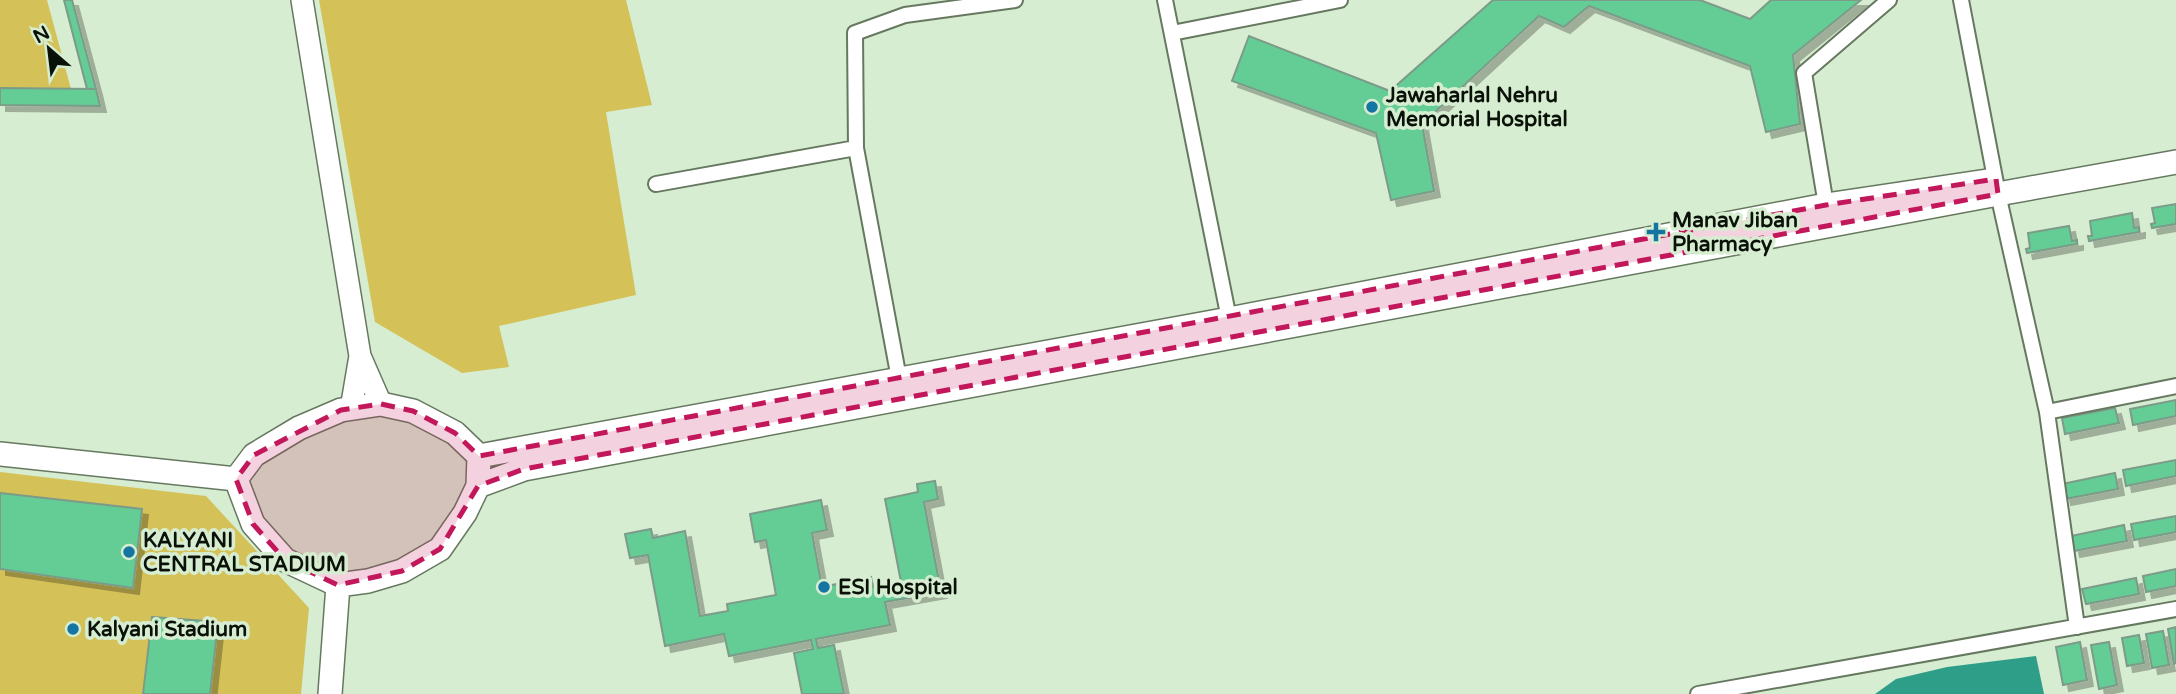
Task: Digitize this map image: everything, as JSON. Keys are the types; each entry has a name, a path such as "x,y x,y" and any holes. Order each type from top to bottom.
{"main road":[{"path":"479,456 901,389 1997,187 2176,147"},
{"path":"478,486 524,469 1229,319 1826,205 1997,187 2176,163"},
{"path":"381,404 413,411 455,433 479,456 478,486 466,513 440,549 402,570 338,585 285,560 253,524 236,479 254,455 299,428 341,410 381,404"},
{"path":"0,453 236,479"},
{"path":"330,694 338,585"}],"street":[{"path":"302,0 360,356 381,404"},
{"path":"902,0 905,15"},
{"path":"901,389 856,148 855,33 905,15 1015,0"},
{"path":"1165,0 1229,319"},
{"path":"1172,33 1340,0"},
{"path":"1826,205 1804,73 1889,0"},
{"path":"1961,0 1997,187 2047,412 2077,626"},
{"path":"656,184 856,148"},
{"path":"351,409 360,356"},
{"path":"2047,412 2176,386"},
{"path":"1698,694 2176,609"}],"highlighted area":[{"path":"1996,179 1998,194 524,469 478,486 440,549 402,571 338,585 285,560 253,524 236,479 254,455 341,410 381,404 413,411 455,433 479,456 1826,205"}],"shaded area":[{"path":"0,0 47,0 71,89 0,88"},
{"path":"319,0 626,0 652,105 606,112 636,295 499,326 509,367 462,373 375,322"},
{"name":"KALYANI CENTRAL STADIUM","path":"0,472 206,496 309,608 301,694 0,694"}],"water":[{"path":"2036,656 2044,694 1875,694 1896,679 1947,667"}],"building":[{"path":"64,0 72,0 96,89 87,89"},
{"name":"Jawaharlal Nehru Memorial Hospital","path":"1493,0 1700,0 1750,19 1771,0 1861,0 1793,55 1800,124 1766,132 1750,66 1589,6 1564,27 1539,16 1422,124 1434,191 1391,200 1376,133 1232,81 1249,36 1390,91"},
{"path":"0,88 96,89 100,106 0,105"},
{"path":"2176,204 2176,224 2152,228 2151,224 2155,223 2152,208"},
{"path":"2132,213 2134,228 2139,227 2139,232 2089,241 2088,236 2092,236 2090,221"},
{"path":"2069,226 2072,241 2077,240 2077,244 2027,253 2026,249 2030,248 2028,233"},
{"path":"2176,400 2176,416 2133,425 2130,409"},
{"path":"2115,408 2119,423 2065,434 2062,418"},
{"path":"2176,460 2176,476 2126,486 2123,470"},
{"path":"2115,473 2118,489 2065,499 2062,484"},
{"name":"ESI Hospital","path":"935,481 938,499 924,502 941,592 885,602 890,625 816,639 818,648 834,645 844,694 802,694 794,653 813,649 811,640 729,656 724,634 665,646 648,555 630,558 625,534 651,529 653,538 685,531 700,616 728,611 727,604 776,595 766,540 755,542 750,514 821,500 827,530 812,533 822,587 871,577 873,587 901,582 885,499 918,492 917,484"},
{"path":"0,493 142,509 133,588 0,569"},
{"path":"2176,516 2176,532 2134,540 2131,524"},
{"path":"2124,525 2127,541 2074,551 2071,536"},
{"path":"2176,569 2176,586 2146,592 2143,576"},
{"path":"2136,578 2139,594 2086,604 2082,589"},
{"path":"152,617 218,622 210,694 143,694"},
{"path":"2176,627 2176,663 2174,664 2168,629"},
{"path":"2163,631 2169,665 2152,668 2146,634"},
{"path":"2139,635 2144,663 2127,666 2122,638"},
{"path":"2080,642 2087,680 2063,685 2056,647"},
{"path":"2109,642 2117,685 2099,689 2091,645"}],"place":[{"name":"Jawaharlal Nehru Memorial Hospital","path":"1372,107"},
{"name":"Manav Jiban Pharmacy","path":"1656,232"},
{"name":"KALYANI CENTRAL STADIUM","path":"129,552"},
{"name":"ESI Hospital","path":"824,587"},
{"name":"Kalyani Stadium","path":"73,629"}]}
